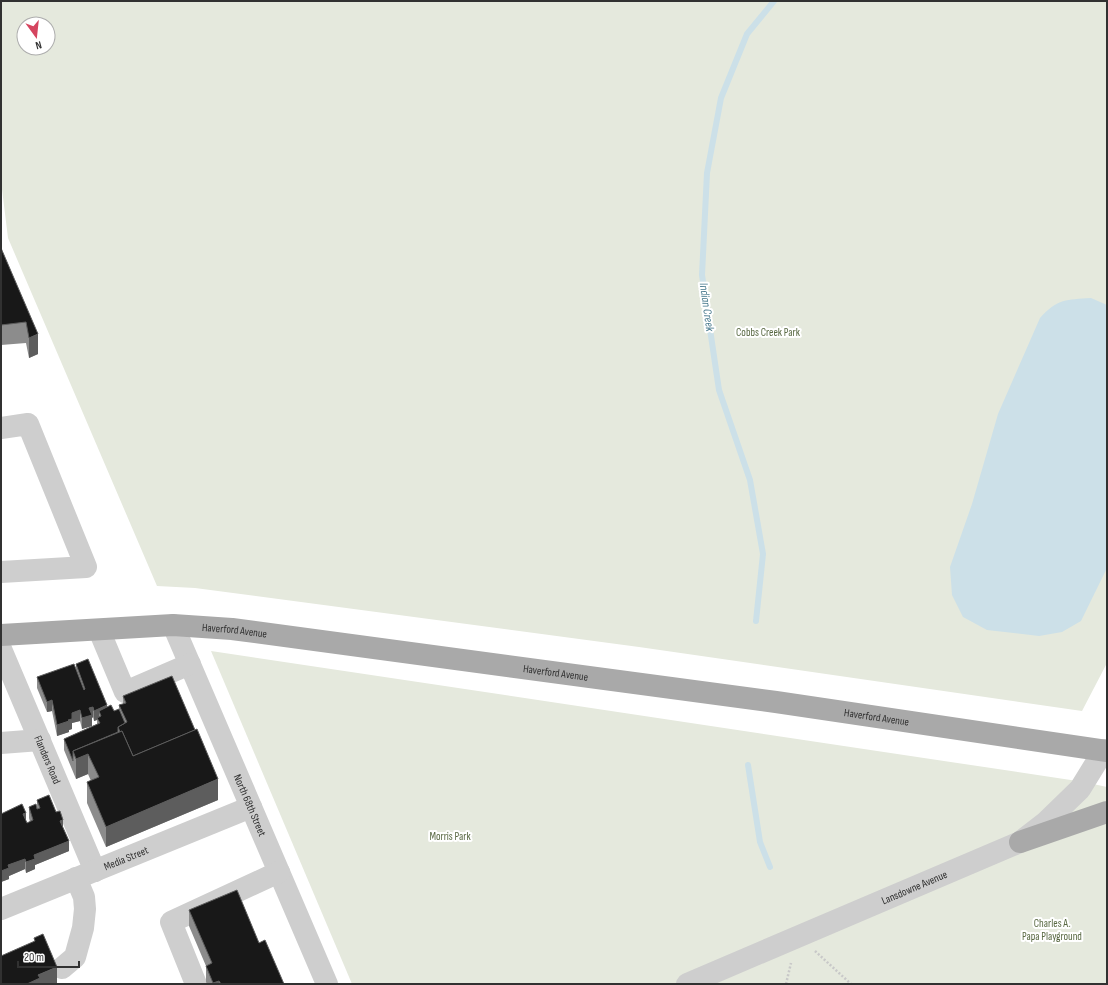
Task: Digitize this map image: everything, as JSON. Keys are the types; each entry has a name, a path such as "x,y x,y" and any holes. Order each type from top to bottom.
{"main road":[{"name":"Haverford Avenue","path":"1,635 173,625 232,630 749,698 1106,749"},
{"path":"1020,842 1107,812"}],"street":[{"path":"1,428 28,424 86,567 1,572"},
{"name":"North 68th Street","path":"173,625 327,984"},
{"path":"99,630 125,692 190,664"},
{"name":"Flanders Road","path":"1,649 40,740 86,875 83,928 75,956 62,968"},
{"path":"1,743 40,740"},
{"name":"Lansdowne Avenue","path":"687,984 1020,842 1046,822 1080,789 1106,749"},
{"name":"Media Street","path":"1,909 251,807"},
{"path":"196,984 171,922 279,872"}],"path":[{"path":"799,936 851,984"}],"green space":[{"name":"Cobbs Creek Park","path":"1,1 1107,1 1107,663 1082,711 639,647 195,588 157,586 8,238 1,181"},
{"name":"Morris Park","path":"211,651 1084,782 1107,787 1107,984 352,984"}],"shaded area":[{"path":"1091,298 1107,305 1107,568 1081,621 1062,632 1039,636 987,630 963,617 952,595 950,567 972,504 998,414 1040,318 1046,311 1057,303 1075,299"}],"building":[{"path":"1,248 38,334 29,338 26,322 1,325"},
{"path":"88,659 107,705 94,711 93,707 89,708 92,715 82,718 80,710 72,713 72,719 57,725 52,700 47,702 37,677 74,664 84,690 85,689 76,664"},
{"path":"172,676 195,730 133,756 122,731 120,732 118,727 127,722 119,705 126,703 123,696"},
{"path":"111,705 114,711 119,709 125,723 118,727 118,732 73,751 73,761 64,739 100,723 97,718 101,716 99,711"},
{"path":"197,729 218,779 106,827 87,782 99,777 88,754 76,759 73,751 122,731 133,756"},
{"path":"49,795 56,812 60,811 63,820 60,821 69,841 34,855 35,859 26,862 25,859 8,865 9,868 1,871 1,814 22,804 26,813 23,814 27,823 33,820 29,807 36,804 37,809 40,808 37,800"},
{"path":"237,890 259,943 265,940 284,984 221,984 219,981 213,983 206,966 212,963 189,910"},
{"path":"43,934 57,967 38,975 40,978 27,984 1,984 1,956 35,941 34,938"}],"waterway":[{"name":"Indian Creek","path":"756,621 763,554 750,480 719,390 702,275 707,173 721,98 747,34 774,1"},
{"path":"748,765 760,842 770,867"}],"park label":[{"name":"Charles A. Papa Playground","path":"1052,929"}]}
